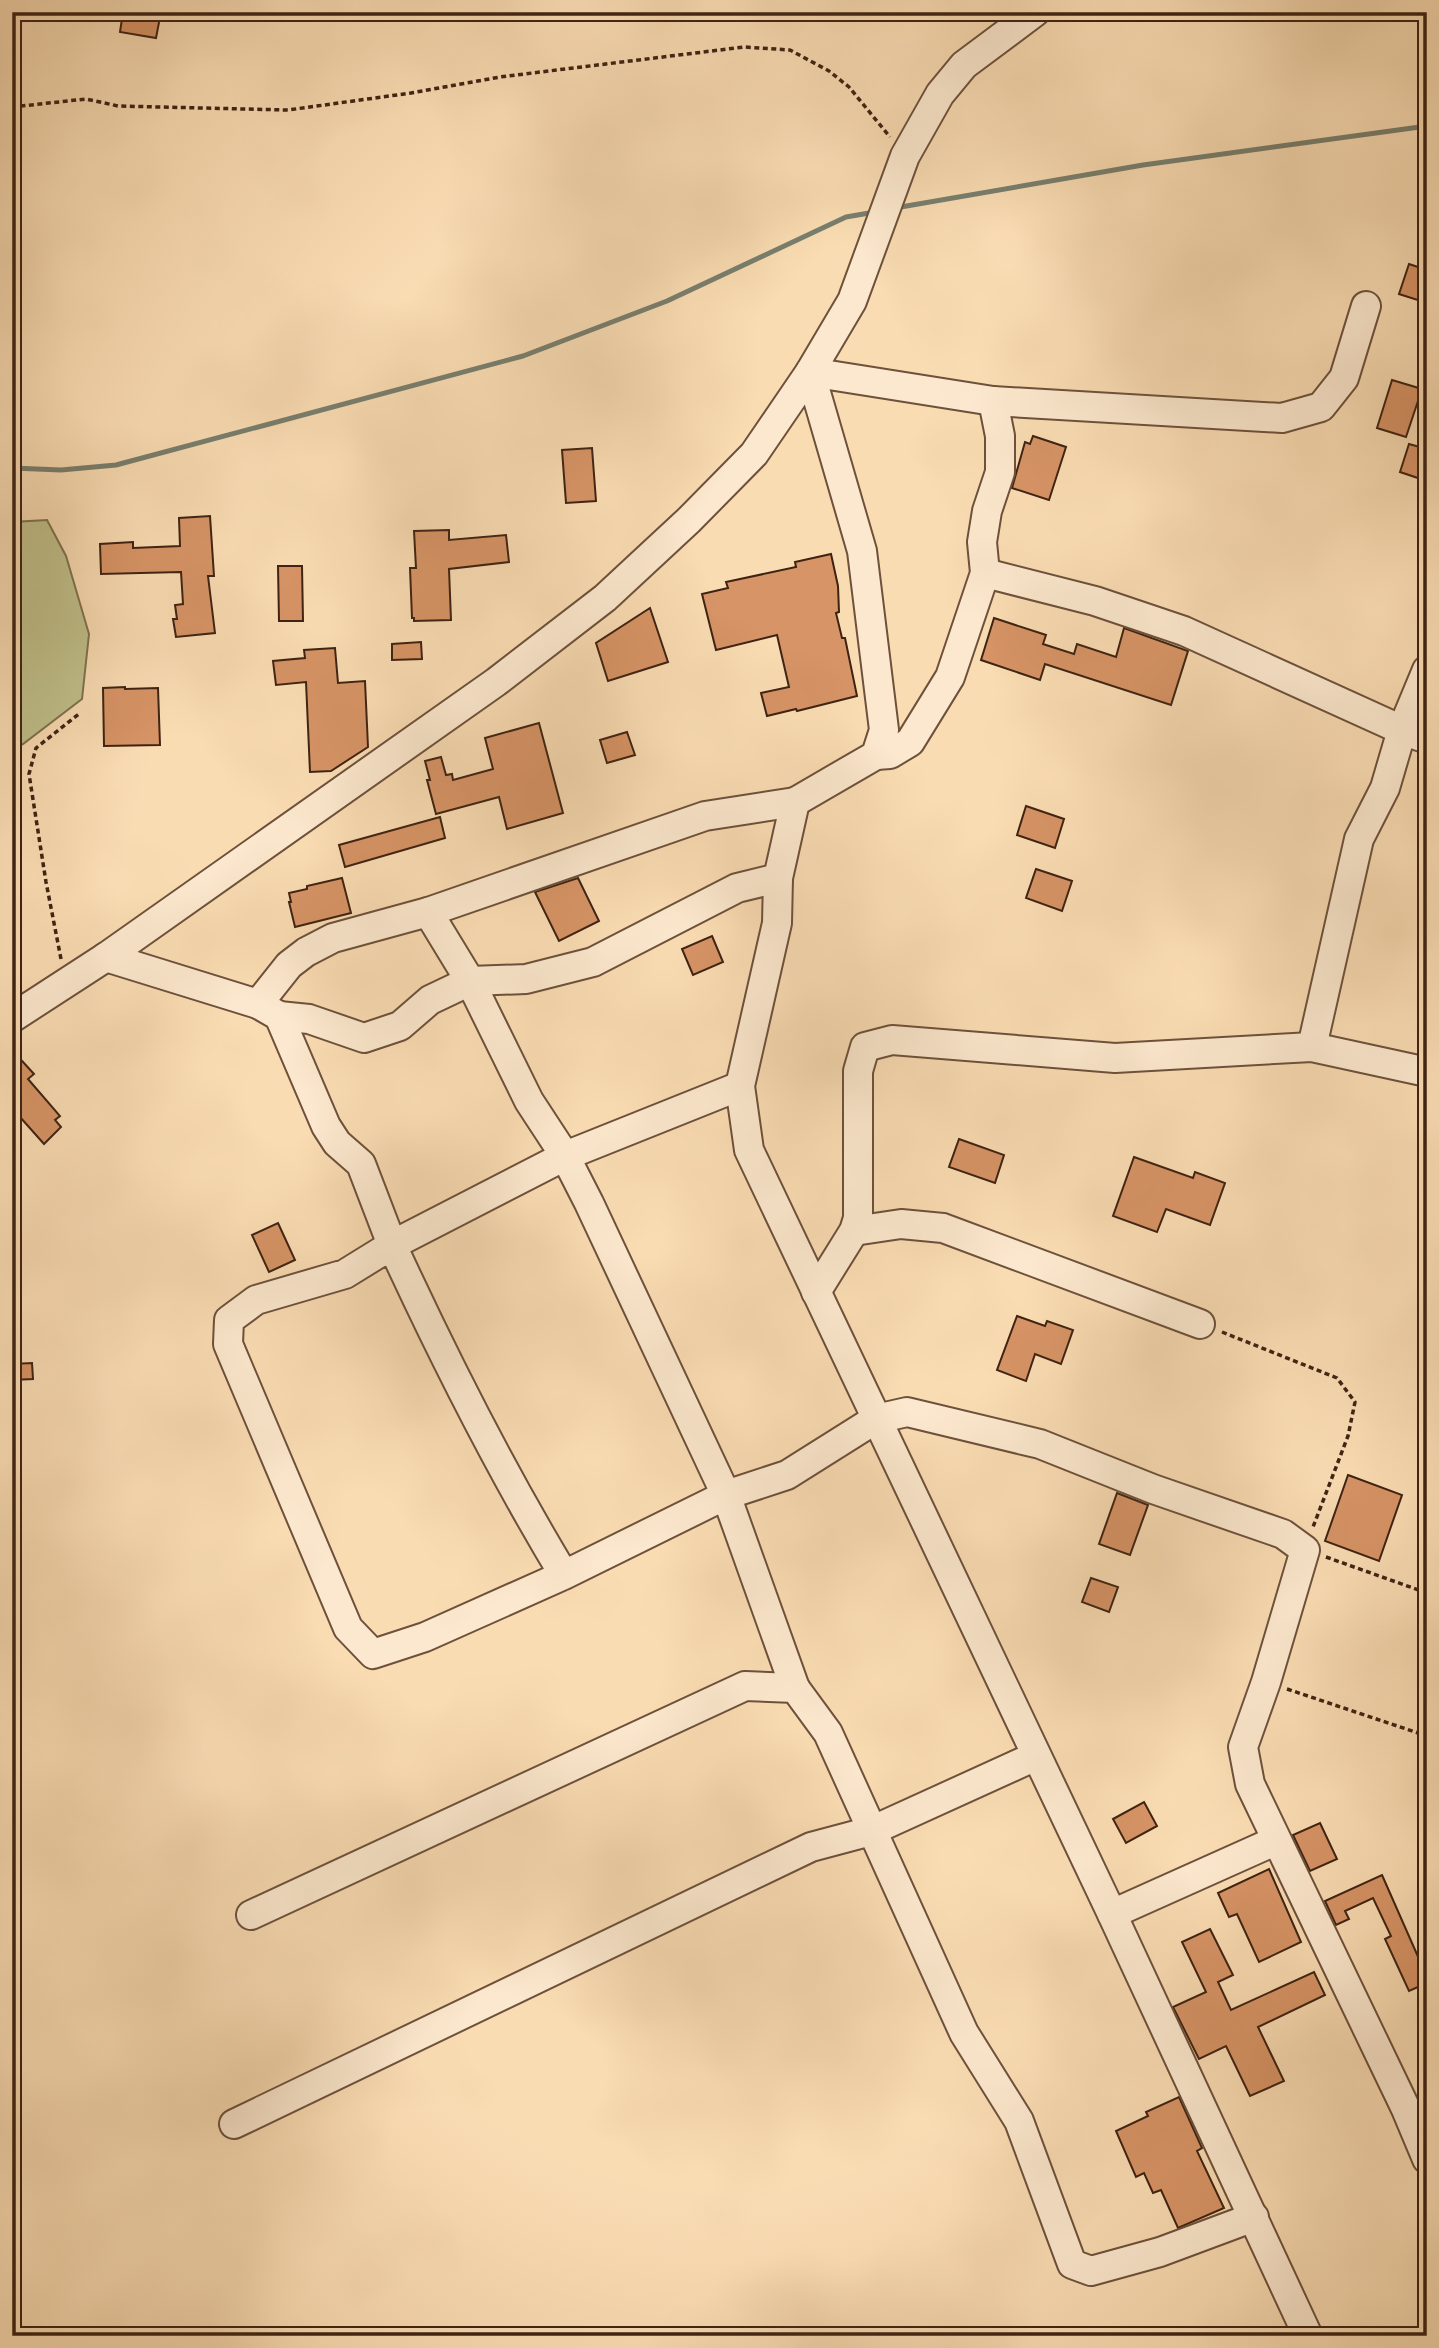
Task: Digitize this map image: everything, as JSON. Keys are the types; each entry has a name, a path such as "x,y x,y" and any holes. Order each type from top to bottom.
{"street":[{"path":"12,1018 106,957 496,682 606,598 689,520 754,454 810,372 852,301 905,156 940,94 964,65 1035,12"},
{"path":"810,372 993,401 1282,418 1321,407 1344,378 1366,306"},
{"path":"810,372 862,551 884,730 876,755"},
{"path":"269,1010 289,965 333,937 428,912 705,816 795,802 876,755 890,754 910,742 950,677 985,573 982,542 988,510 1000,472 1000,436 993,401"},
{"path":"985,573 1095,601 1184,631 1414,734"},
{"path":"1312,1047 1359,839 1414,734 1427,670"},
{"path":"795,802 778,878 777,923 740,1086 749,1150 1112,1914 1308,2336"},
{"path":"106,957 364,1038 400,1026 429,1000 470,981 526,979 593,962 737,888 778,878"},
{"path":"428,912 470,981 529,1101 565,1156 589,1203 726,1495 794,1688 828,1733 964,2033 1018,2122 1072,2264 1091,2271 1160,2252 1254,2217"},
{"path":"269,1010 326,1126 337,1143 360,1164 392,1245 425,1317 517,1498 564,1576"},
{"path":"816,1292 854,1231 858,1218 858,1071 865,1047 892,1040 1115,1058 1312,1047 1427,1072"},
{"path":"740,1086 565,1156 392,1245 345,1274 256,1300 229,1320 228,1344 348,1628 373,1654 425,1637 564,1576 726,1495 787,1475 876,1419 907,1412 1041,1444 1153,1489 1283,1534 1305,1550 1243,1747 1250,1784 1275,1841 1406,2109 1427,2159"},
{"path":"854,1231 901,1224 943,1228 1200,1324"},
{"path":"251,1915 745,1686 794,1688"},
{"path":"234,2124 811,1847 871,1831 1036,1756"},
{"path":"1112,1914 1275,1841"}],"path":[{"path":"12,107 86,99 118,106 288,110 411,93 500,77 744,47 790,50 829,71 849,87 905,156"},
{"path":"66,981 29,774 36,748 80,713"},
{"path":"1200,1324 1337,1378 1355,1402 1348,1436 1305,1550 1427,1593"},
{"path":"1265,1682 1427,1736"}],"green space":[{"path":"47,520 66,556 89,634 82,699 23,744 12,748 12,522"}],"building":[{"path":"123,12 161,12 156,38 120,32"},
{"path":"1409,264 1427,270 1427,303 1399,294"},
{"path":"1392,380 1422,389 1406,437 1377,428"},
{"path":"1033,436 1066,447 1049,500 1012,488 1025,442 1030,444"},
{"path":"1409,444 1427,449 1427,481 1400,472"},
{"path":"592,448 596,501 566,503 562,450"},
{"path":"210,516 214,576 208,576 215,633 176,637 173,619 177,619 175,605 183,604 181,572 101,574 100,544 133,542 133,548 180,546 179,518"},
{"path":"449,530 449,540 506,535 509,562 449,569 451,620 414,621 410,568 416,568 414,531"},
{"path":"831,554 838,586 839,612 836,613 842,638 845,638 857,696 767,716 761,693 789,687 777,635 716,650 702,594 728,588 726,582 796,567 795,562"},
{"path":"278,566 302,566 303,621 279,621"},
{"path":"650,608 668,662 608,681 596,643"},
{"path":"994,618 1046,635 1043,644 1074,654 1077,644 1116,657 1124,628 1188,651 1171,705 1045,664 1040,680 981,660"},
{"path":"421,642 422,659 392,660 392,644"},
{"path":"335,648 338,683 365,681 368,747 331,771 310,772 306,682 276,685 273,661 305,658 304,650"},
{"path":"103,688 158,688 160,745 104,746"},
{"path":"539,723 563,813 507,829 499,797 436,814 425,761 441,757 446,775 452,774 453,780 493,769 485,738"},
{"path":"627,732 635,755 607,763 600,740"},
{"path":"1026,806 1064,819 1055,848 1017,835"},
{"path":"440,817 445,838 345,867 339,845"},
{"path":"1036,869 1072,881 1062,911 1026,898"},
{"path":"342,878 351,913 295,927 289,893"},
{"path":"578,878 599,921 559,941 535,892"},
{"path":"712,936 723,962 693,975 682,949"},
{"path":"12,1050 34,1074 28,1079 60,1116 55,1120 61,1127 44,1144 12,1108"},
{"path":"959,1139 1004,1155 995,1183 949,1167"},
{"path":"1134,1157 1193,1178 1195,1172 1225,1183 1210,1225 1166,1209 1157,1232 1113,1216"},
{"path":"278,1223 295,1260 269,1272 252,1235"},
{"path":"1017,1316 1045,1326 1047,1321 1073,1330 1061,1364 1035,1354 1026,1381 997,1370"},
{"path":"32,1363 33,1379 12,1380 12,1364"},
{"path":"1348,1475 1402,1495 1379,1561 1325,1541"},
{"path":"1117,1493 1148,1505 1130,1555 1099,1544"},
{"path":"1091,1578 1118,1587 1109,1612 1082,1602"},
{"path":"1144,1802 1157,1826 1126,1843 1113,1819"},
{"path":"1320,1823 1337,1859 1310,1871 1293,1835"},
{"path":"1269,1869 1301,1942 1259,1962 1237,1914 1229,1917 1218,1893"},
{"path":"1382,1875 1427,1977 1427,1983 1409,1991 1385,1939 1391,1936 1373,1898 1345,1911 1349,1919 1336,1925 1325,1901"},
{"path":"1210,1929 1233,1975 1218,1982 1231,2010 1314,1972 1325,1995 1258,2027 1284,2081 1250,2096 1226,2046 1199,2059 1173,2007 1206,1992 1182,1942"},
{"path":"1179,2097 1202,2148 1197,2151 1224,2208 1178,2228 1161,2190 1153,2193 1144,2173 1136,2177 1116,2131 1148,2116 1146,2112"}],"waterway":[{"path":"895,208 1143,165 1427,126"},
{"path":"12,468 61,470 116,465 523,356 667,301 846,217 875,212"}]}
